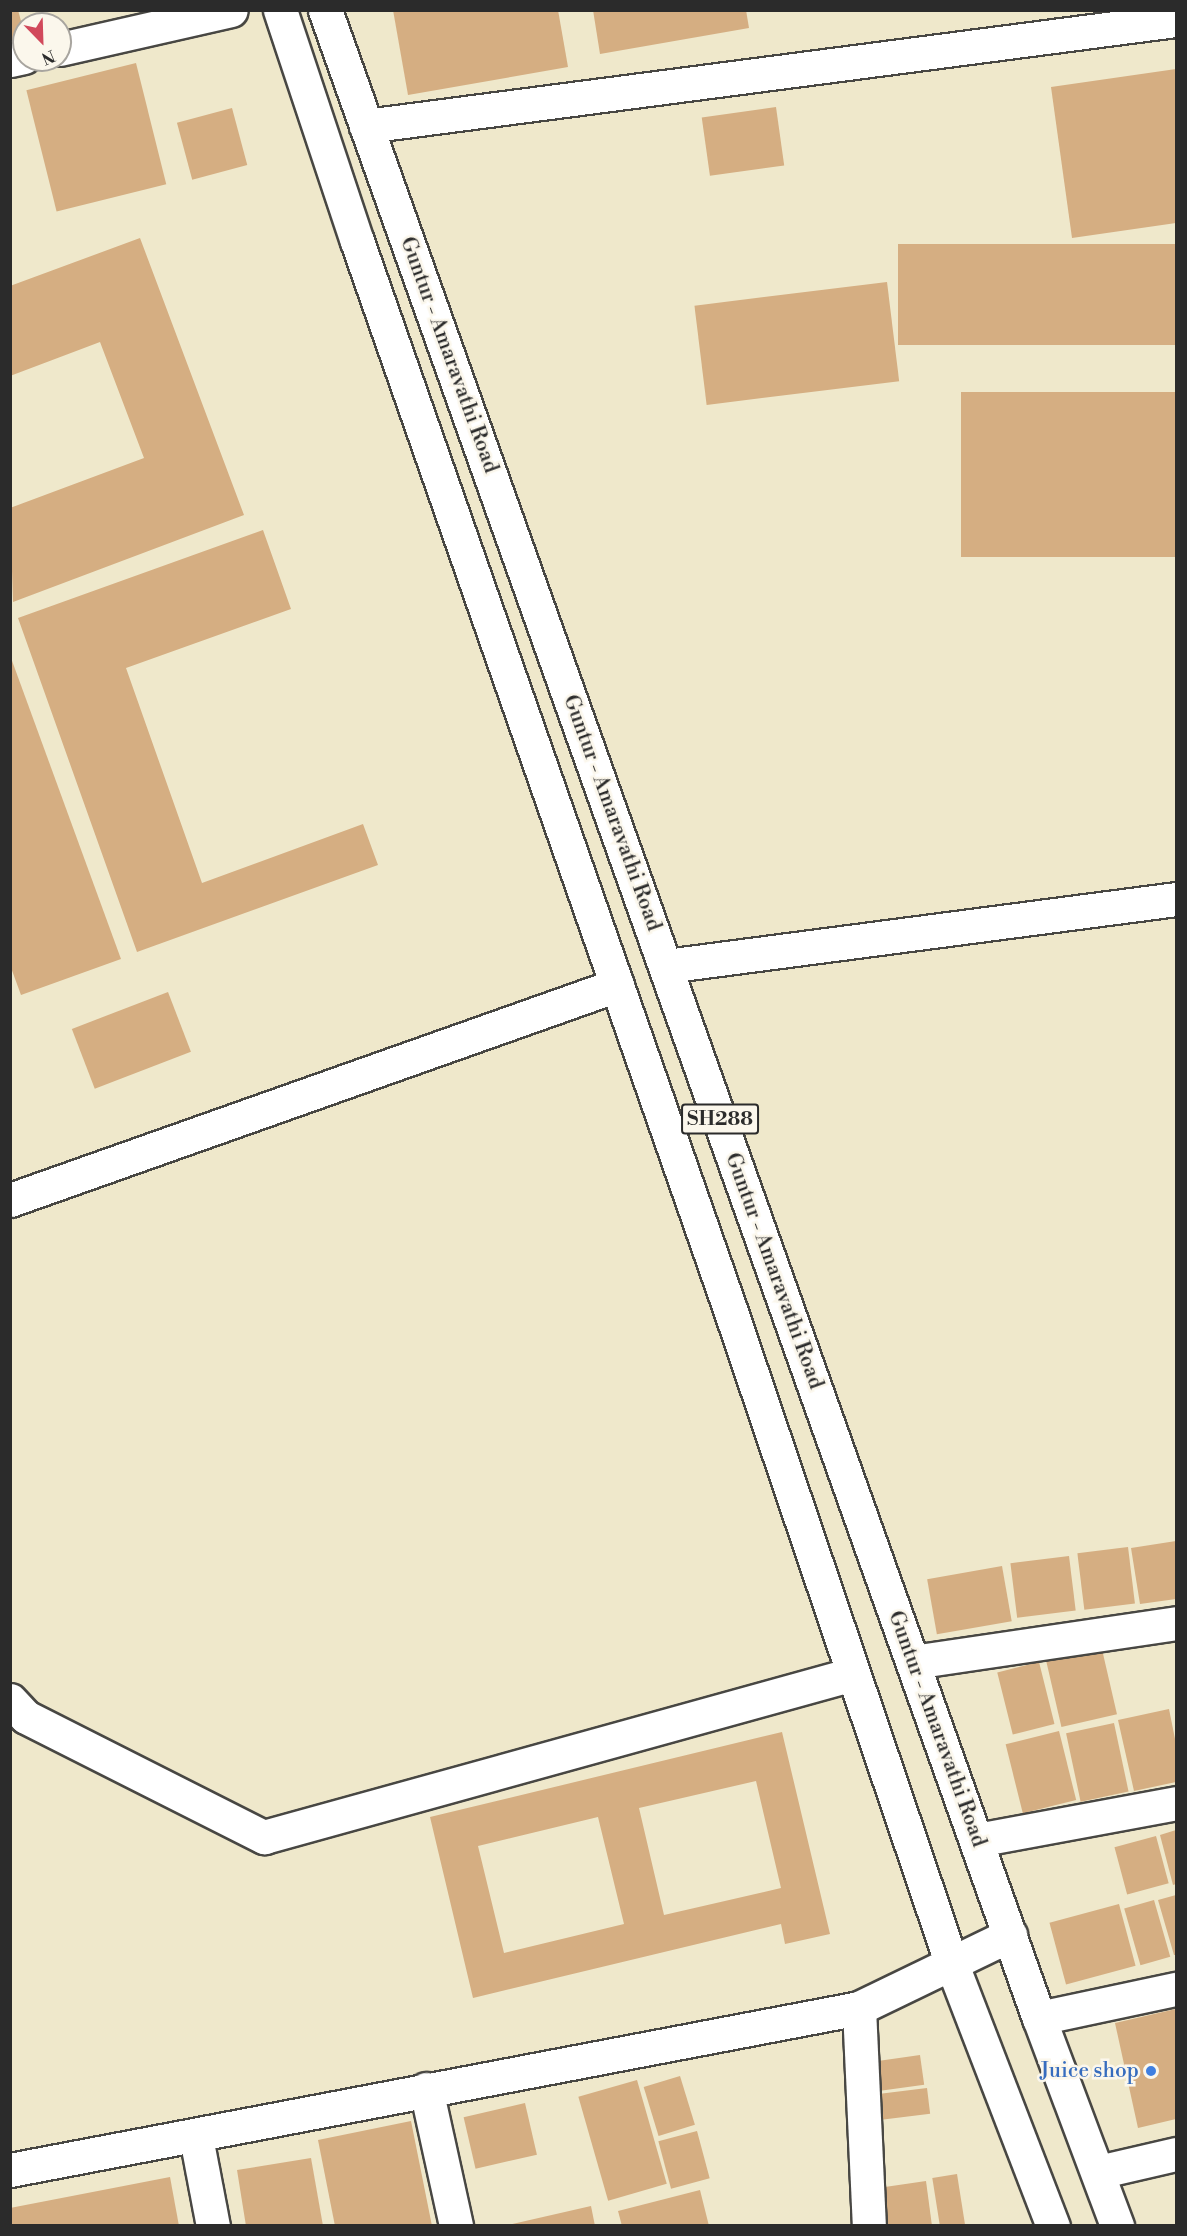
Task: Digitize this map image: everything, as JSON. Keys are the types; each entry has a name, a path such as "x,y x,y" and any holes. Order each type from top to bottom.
{"street":[{"path":"72,46 231,10"},
{"name":"SH288","path":"280,10 357,242 616,985 951,1962 1053,2226"},
{"name":"Guntur - Amaravathi Road","path":"326,10 977,1840 1038,2018 1118,2226"},
{"path":"366,126 1176,20"},
{"path":"357,242 404,228"},
{"path":"666,966 1176,898"},
{"path":"10,1200 616,985"},
{"path":"913,1662 1176,1623"},
{"path":"10,1700 26,1717 264,1837 853,1674"},
{"path":"977,1840 1176,1803"},
{"path":"10,2170 859,2008 1010,1935"},
{"path":"1038,2018 1176,1989"},
{"path":"859,2008 868,2226"},
{"path":"426,2089 456,2226"},
{"path":"196,2136 213,2226"},
{"path":"1098,2172 1176,2154"}],"building":[{"path":"10,10 18,10 19,12 12,12 12,40 10,41"},
{"path":"393,10 558,10 568,67 408,95"},
{"path":"593,10 746,10 749,28 600,54"},
{"path":"136,63 166,184 57,212 26,90"},
{"path":"1176,69 1176,223 1072,238 1051,87"},
{"path":"776,107 784,165 710,176 702,117"},
{"path":"232,108 247,165 192,180 177,123"},
{"path":"140,238 244,515 13,602 10,508 144,458 100,342 10,376 10,286"},
{"path":"898,244 1176,244 1176,345 898,345"},
{"path":"887,282 899,381 707,405 694,306"},
{"path":"961,392 1176,392 1176,557 961,557"},
{"path":"263,530 291,609 126,668 202,883 363,824 378,865 137,952 18,618"},
{"path":"11,658 121,959 21,995 10,965"},
{"path":"168,992 191,1052 95,1089 72,1029"},
{"path":"1176,1541 1176,1599 1140,1604 1131,1548"},
{"path":"1128,1547 1135,1604 1084,1610 1077,1553"},
{"path":"1069,1556 1076,1611 1017,1618 1010,1563"},
{"path":"1002,1566 1012,1621 937,1634 927,1579"},
{"path":"1101,1645 1117,1714 1061,1727 1045,1658"},
{"path":"1039,1662 1054,1724 1013,1735 997,1672"},
{"path":"1169,1709 1176,1744 1176,1782 1134,1791 1118,1720"},
{"path":"1114,1723 1129,1791 1081,1802 1066,1733"},
{"path":"1059,1731 1076,1800 1023,1813 1006,1744"},
{"path":"782,1732 830,1934 785,1944 781,1924 473,1998 430,1817","holes":["756,1781 781,1888 664,1915 639,1808","598,1817 624,1924 504,1953 478,1846"]},
{"path":"1176,1830 1176,1884 1173,1885 1160,1835"},
{"path":"1156,1836 1169,1883 1127,1894 1114,1847"},
{"path":"1176,1895 1176,1955 1174,1955 1158,1900"},
{"path":"1154,1900 1170,1957 1140,1965 1124,1909"},
{"path":"1119,1904 1136,1966 1066,1984 1049,1923"},
{"name":"Juice shop","path":"1176,2009 1176,2119 1138,2128 1115,2023"},
{"path":"920,2055 924,2085 879,2091 874,2061"},
{"path":"680,2076 695,2125 659,2136 644,2087"},
{"path":"637,2080 667,2184 608,2201 578,2097"},
{"path":"927,2088 930,2114 882,2120 878,2094"},
{"path":"525,2103 537,2155 476,2169 464,2117"},
{"path":"411,2121 432,2226 335,2226 318,2140"},
{"path":"697,2131 710,2178 671,2189 658,2141"},
{"path":"311,2158 323,2226 246,2226 237,2170"},
{"path":"957,2174 965,2226 940,2226 932,2178"},
{"path":"170,2177 179,2226 10,2226 10,2208"},
{"path":"926,2181 932,2226 883,2226 878,2188"},
{"path":"700,2190 709,2226 622,2226 618,2211"},
{"path":"591,2206 595,2226 508,2226 508,2225"}],"place":[{"name":"Juice shop","path":"1151,2071"}]}
